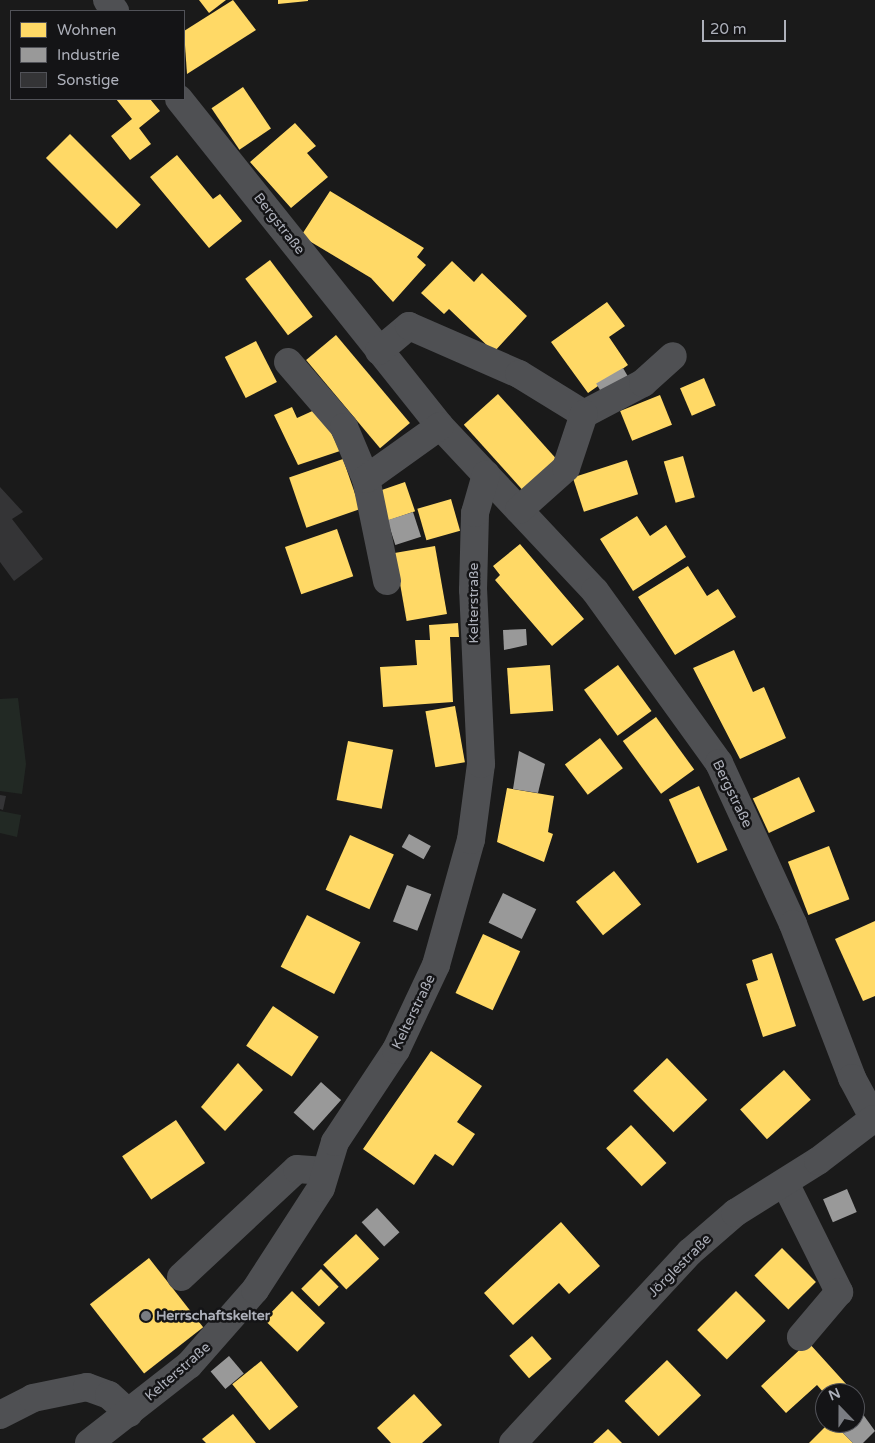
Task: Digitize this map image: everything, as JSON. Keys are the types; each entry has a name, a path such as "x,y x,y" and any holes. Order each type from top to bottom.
{"street":[{"name":"Bergstraße","path":"180,100 440,426 595,591 719,763 793,924 874,1120"},
{"path":"379,350 409,326 519,374 584,414"},
{"path":"519,510 566,468 584,414 643,383 673,356"},
{"path":"288,362 344,428 366,479 387,581"},
{"path":"366,479 440,426"},
{"name":"Kelterstraße","path":"89,1443 189,1365 232,1318 321,1188 324,1171 335,1142 396,1050 436,966 471,840 481,764 474,642 475,513 486,475"},
{"name":"Jörglestraße","path":"513,1443 690,1252 735,1213 785,1184 874,1120"},
{"path":"181,1277 297,1170 324,1171"},
{"path":"785,1184 839,1292 801,1337"},
{"path":"0,1415 33,1398 87,1387 110,1395 129,1413"}],"shaded area":[{"path":"18,698 26,764 22,794 0,791 0,699"},
{"path":"0,811 21,815 17,837 0,833"}],"building: Wohnen":[{"path":"199,0 226,0 209,13"},
{"path":"233,0 256,30 187,74 185,30"},
{"path":"278,0 308,0 308,1 278,4"},
{"path":"243,87 271,128 239,150 211,108"},
{"path":"117,100 151,100 160,111 139,128 151,144 130,160 111,136 132,119"},
{"path":"295,123 316,146 307,153 328,177 291,208 250,162"},
{"path":"70,134 141,205 117,229 46,158"},
{"path":"177,155 213,199 220,194 242,221 209,248 150,177"},
{"path":"330,191 424,248 417,257 426,265 393,302 371,278 301,236"},
{"path":"270,260 313,317 288,335 245,279"},
{"path":"452,261 474,282 482,273 527,316 494,352 449,309 444,314 421,293"},
{"path":"607,302 625,326 609,337 628,365 588,393 551,342"},
{"path":"336,335 410,423 380,448 306,360"},
{"path":"256,341 277,382 246,398 225,357"},
{"path":"704,378 716,406 692,416 680,388"},
{"path":"498,394 558,460 523,491 464,425"},
{"path":"660,395 672,425 632,441 620,411"},
{"path":"292,407 297,418 319,408 340,451 298,465 274,415"},
{"path":"683,456 695,497 676,503 664,462"},
{"path":"343,459 360,509 306,528 289,478"},
{"path":"627,460 638,494 584,512 573,478"},
{"path":"405,482 415,511 387,521 377,492"},
{"path":"451,499 460,531 426,540 417,509"},
{"path":"637,516 650,536 666,525 686,557 633,591 600,539"},
{"path":"337,529 353,576 301,594 285,547"},
{"path":"520,544 584,619 552,646 495,580 500,575 493,566"},
{"path":"435,546 447,614 407,621 395,553"},
{"path":"688,566 707,596 718,589 736,617 675,655 638,597"},
{"path":"458,623 459,637 450,637 453,702 383,707 380,667 417,665 415,640 430,640 429,625"},
{"path":"734,650 753,692 764,687 786,738 740,759 693,668"},
{"path":"550,665 553,711 510,714 507,668"},
{"path":"618,665 652,711 618,736 584,690"},
{"path":"455,706 465,762 435,767 425,711"},
{"path":"656,717 694,770 661,794 623,741"},
{"path":"600,738 623,768 588,795 565,764"},
{"path":"348,741 393,750 382,809 337,800"},
{"path":"799,777 815,811 769,833 753,799"},
{"path":"699,786 727,850 697,863 669,799"},
{"path":"507,788 554,796 548,832 553,834 544,862 497,842"},
{"path":"350,835 394,855 369,909 326,890"},
{"path":"829,846 849,899 808,915 788,862"},
{"path":"614,871 641,904 603,935 576,902"},
{"path":"307,915 360,942 334,994 281,967"},
{"path":"875,921 875,996 863,1001 835,939"},
{"path":"483,934 520,951 493,1010 456,993"},
{"path":"772,953 796,1026 763,1037 746,984 758,980 752,960"},
{"path":"273,1006 319,1037 292,1077 246,1046"},
{"path":"431,1051 482,1086 457,1122 475,1134 453,1166 435,1154 414,1185 363,1149"},
{"path":"667,1058 707,1100 673,1132 633,1091"},
{"path":"238,1063 263,1090 225,1131 201,1107"},
{"path":"784,1070 811,1100 767,1139 740,1109"},
{"path":"176,1120 205,1163 151,1199 122,1156"},
{"path":"631,1125 666,1163 642,1186 606,1148"},
{"path":"561,1222 600,1266 569,1294 559,1283 513,1325 484,1293"},
{"path":"356,1234 379,1259 346,1290 323,1265"},
{"path":"782,1248 816,1282 788,1310 754,1276"},
{"name":"Herrschaftskelter","path":"149,1258 203,1327 144,1374 90,1304"},
{"path":"321,1269 339,1287 319,1306 301,1289"},
{"path":"292,1291 325,1323 297,1352 264,1320"},
{"path":"736,1291 766,1321 727,1360 697,1330"},
{"path":"532,1336 552,1359 529,1378 509,1356"},
{"path":"808,1342 845,1383 815,1383 815,1387 786,1413 761,1386"},
{"path":"667,1360 701,1395 659,1436 625,1401"},
{"path":"261,1361 298,1407 269,1430 232,1384"},
{"path":"414,1394 442,1425 422,1443 391,1443 377,1428"},
{"path":"233,1414 256,1443 206,1443 202,1439"},
{"path":"608,1429 622,1443 593,1443"},
{"path":"819,1433 843,1433 853,1443 809,1443"}],"building: Industrie":[{"path":"623,368 630,380 603,396 596,384"},
{"path":"413,512 421,537 395,545 387,520"},
{"path":"526,629 527,645 504,650 503,630"},
{"path":"519,751 545,764 538,793 513,789"},
{"path":"409,834 431,846 424,859 402,847"},
{"path":"407,885 431,894 417,931 393,921"},
{"path":"503,893 536,909 522,939 489,923"},
{"path":"321,1082 341,1100 314,1131 294,1112"},
{"path":"847,1189 857,1212 833,1222 823,1199"},
{"path":"377,1208 400,1232 384,1246 362,1222"},
{"path":"229,1356 244,1374 225,1389 211,1371"},
{"path":"865,1417 875,1431 863,1443 853,1443 843,1433 865,1433"}],"building: Sonstige":[{"path":"0,487 23,512 12,519 43,559 14,581 0,562"},
{"path":"0,795 6,796 3,810 0,809"}],"place":[{"name":"Herrschaftskelter","path":"146,1316"}]}
